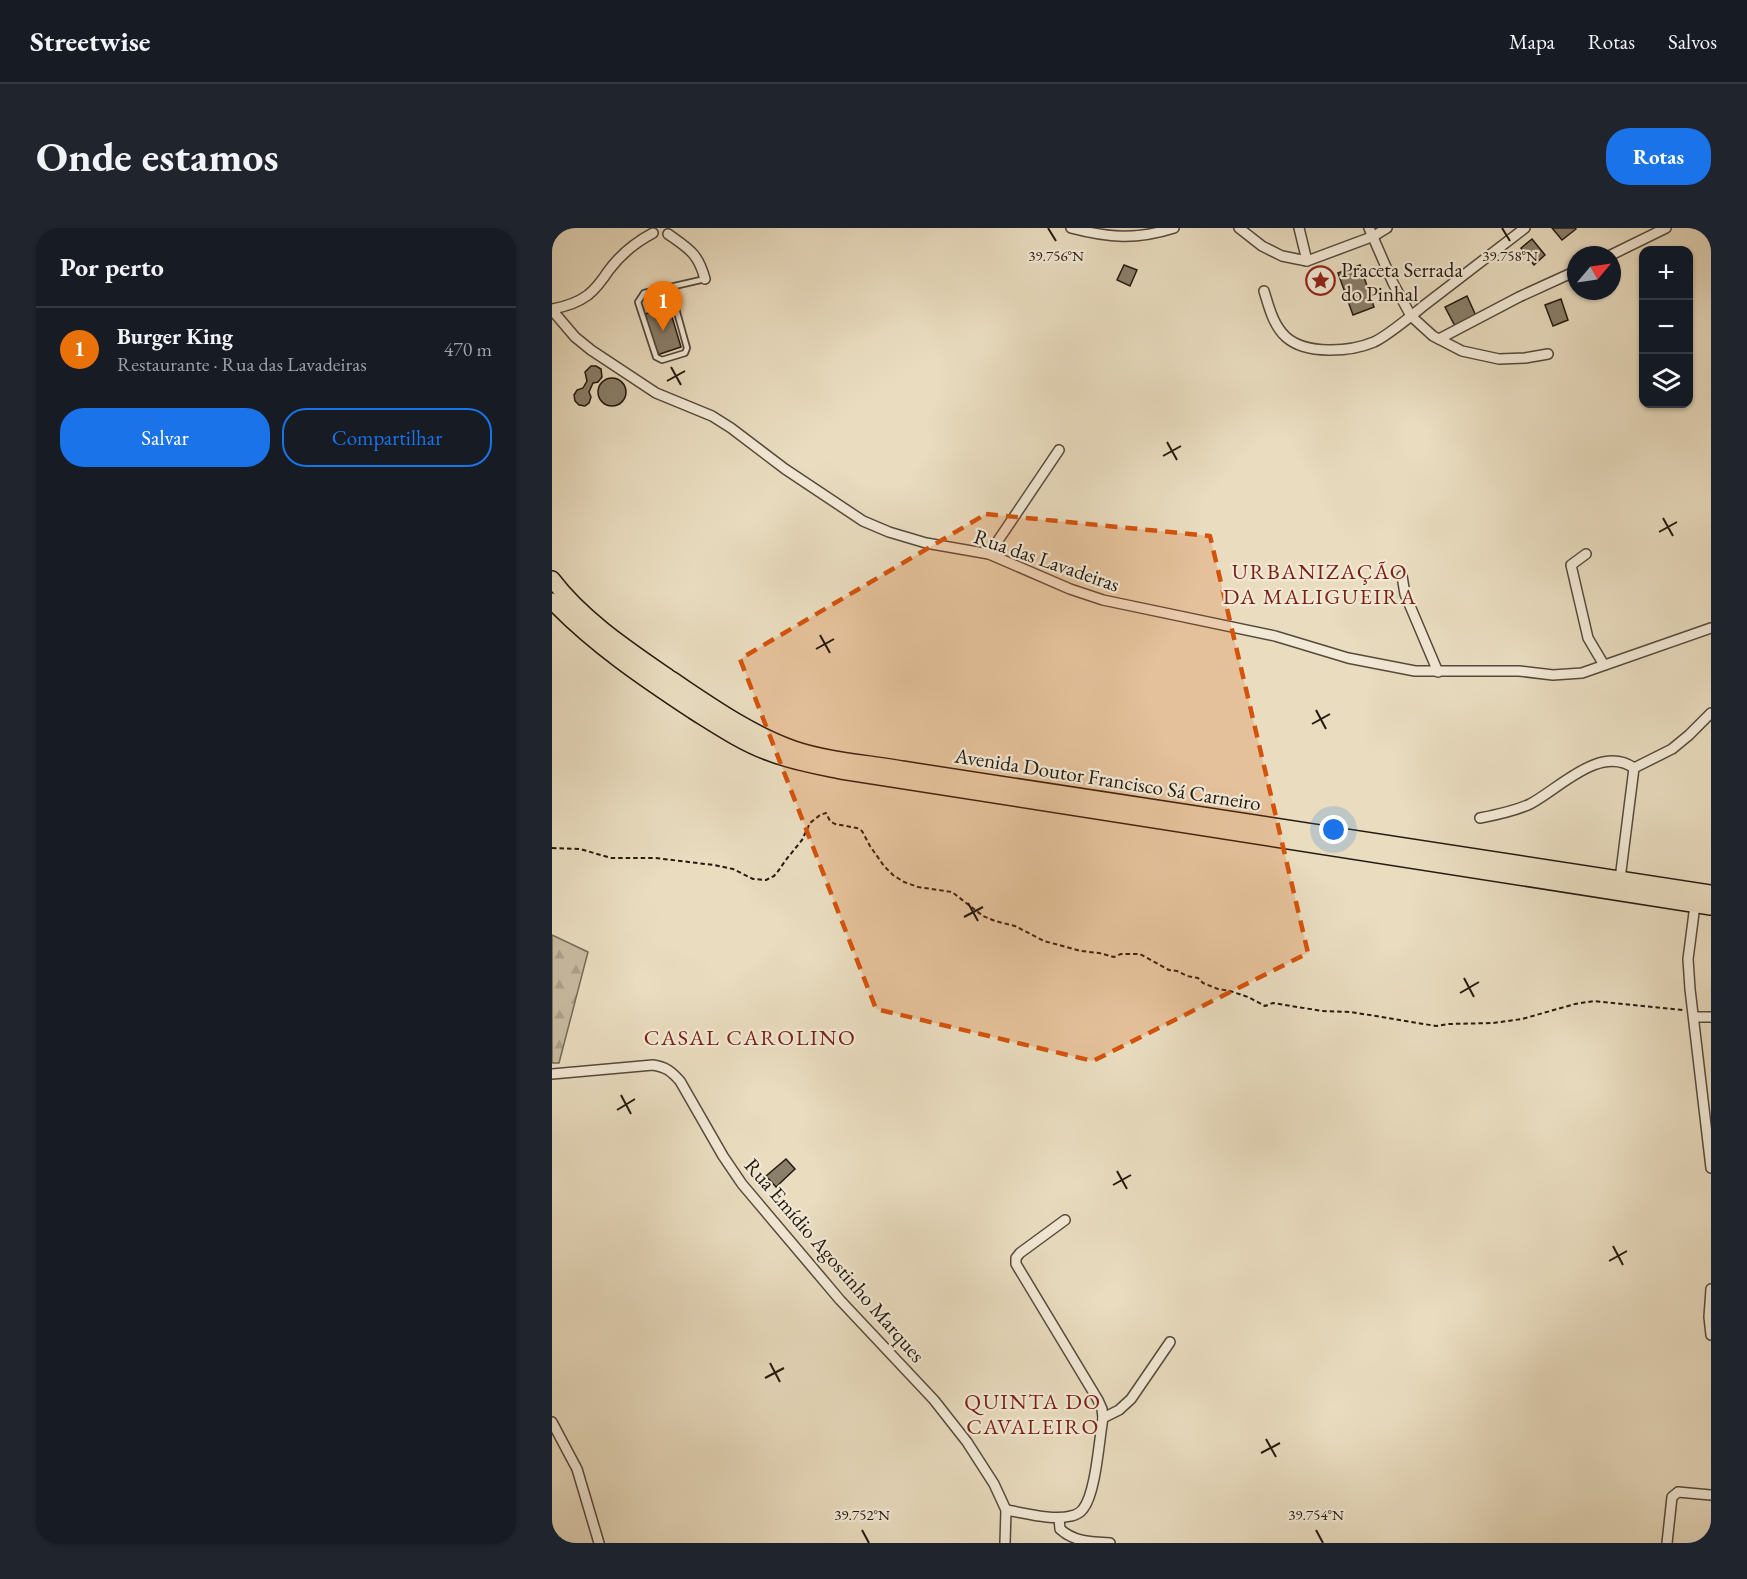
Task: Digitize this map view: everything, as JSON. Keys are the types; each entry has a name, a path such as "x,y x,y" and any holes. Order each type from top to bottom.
{"main road":[{"name":"Avenida Doutor Francisco Sá Carneiro","path":"552,579 583,612 606,632 661,672 746,727 796,749 902,769 1711,893"},
{"name":"Avenida Doutor Francisco Sá Carneiro","path":"552,601 568,618 619,660 664,692 716,725 767,752 792,761 842,771 1711,907"}],"street":[{"path":"1071,228 1129,238 1174,228"},
{"path":"1239,228 1262,246 1282,256 1307,261 1371,232 1387,228"},
{"path":"1299,228 1307,261"},
{"path":"1264,291 1273,319 1286,336 1298,345 1311,349 1346,350 1375,342 1525,228"},
{"path":"1621,250 1666,228"},
{"path":"552,309 564,307 588,296 627,250 653,231 661,238 669,231 697,257 705,279"},
{"path":"1371,232 1393,283 1411,316 1433,336 1462,351 1499,359 1548,354"},
{"path":"1439,339 1519,297 1567,275"},
{"name":"Rua das Lavadeiras","path":"552,309 570,331 591,350 656,393 712,416 732,428 785,469 863,521 889,532 926,543 989,554 1070,589 1103,600 1275,636 1381,665 1415,671 1519,671 1568,675 1582,673 1711,628"},
{"path":"989,554 1059,450"},
{"path":"1586,554 1571,565 1588,638 1604,665"},
{"path":"1402,576 1405,594 1438,672"},
{"path":"1634,768 1672,749 1711,713"},
{"path":"1480,818 1529,804 1566,779 1590,767 1614,762 1628,764 1634,768"},
{"path":"1620,879 1634,768"},
{"path":"1695,905 1688,959 1711,1168"},
{"path":"1693,1014 1711,1017"},
{"name":"Rua Emídio Agostinho Marques","path":"552,1074 653,1065 671,1071 680,1081 723,1156 742,1184 840,1300 952,1422 994,1484 1006,1510 1005,1543"},
{"path":"1006,1510 1059,1518 1071,1516 1079,1514 1084,1508 1091,1490 1103,1418 1102,1408 1016,1264 1016,1258 1020,1253 1065,1220"},
{"path":"1711,1289 1708,1317 1711,1335"},
{"path":"1103,1418 1119,1410 1131,1399 1170,1342"},
{"path":"552,1422 577,1468 599,1543"},
{"path":"1667,1543 1672,1497 1678,1492 1711,1495"},
{"path":"1059,1518 1060,1528 1066,1534 1084,1541 1110,1543"}],"lane":[{"path":"670,287 687,348 685,353 662,360 656,357 638,302 644,293 670,287 705,279"}],"path":[{"path":"552,848 580,849 611,858 655,858 714,864 733,869 753,879 766,880 779,870 802,840 810,823 826,813 830,821 835,824 862,831 885,866 904,882 952,892 983,915 1015,926 1055,945 1114,957 1121,954 1140,954 1169,970 1197,978 1218,989 1230,990 1265,1006 1273,1003 1322,1011 1351,1012 1436,1026 1522,1019 1594,1001 1693,1014"}],"highlighted area":[{"path":"986,514 1210,536 1308,953 1093,1061 876,1009 740,659"}],"green space":[{"path":"552,935 588,952 559,1063 552,1063"}],"building":[{"path":"1552,228 1575,228 1576,229 1562,240"},
{"path":"1532,239 1545,255 1534,265 1521,248"},
{"path":"1124,265 1137,270 1130,286 1117,280"},
{"path":"1360,265 1374,307 1353,315 1338,273"},
{"path":"1467,296 1476,316 1455,326 1445,307"},
{"path":"1561,299 1568,320 1553,326 1545,305"},
{"path":"669,307 681,347 657,355 645,314"},
{"path":"591,366 601,369 602,377 598,382 593,383 589,392 591,397 589,403 585,406 579,405 574,395 577,390 583,388 587,381 585,372"},
{"path":"612,378 622,382 626,392 622,402 612,406 602,402 598,392 602,382"},
{"path":"786,1159 795,1169 776,1187 766,1176"}],"place":[{"name":"Praceta Serrada do Pinhal","path":"1320,281"},
{"name":"Burger King","path":"663,331"}],"district":[{"name":"URBANIZAÇÃO DA MALIGUEIRA","path":"1320,584"},
{"name":"CASAL CAROLINO","path":"750,1037"},
{"name":"QUINTA DO CAVALEIRO","path":"1033,1414"}]}
